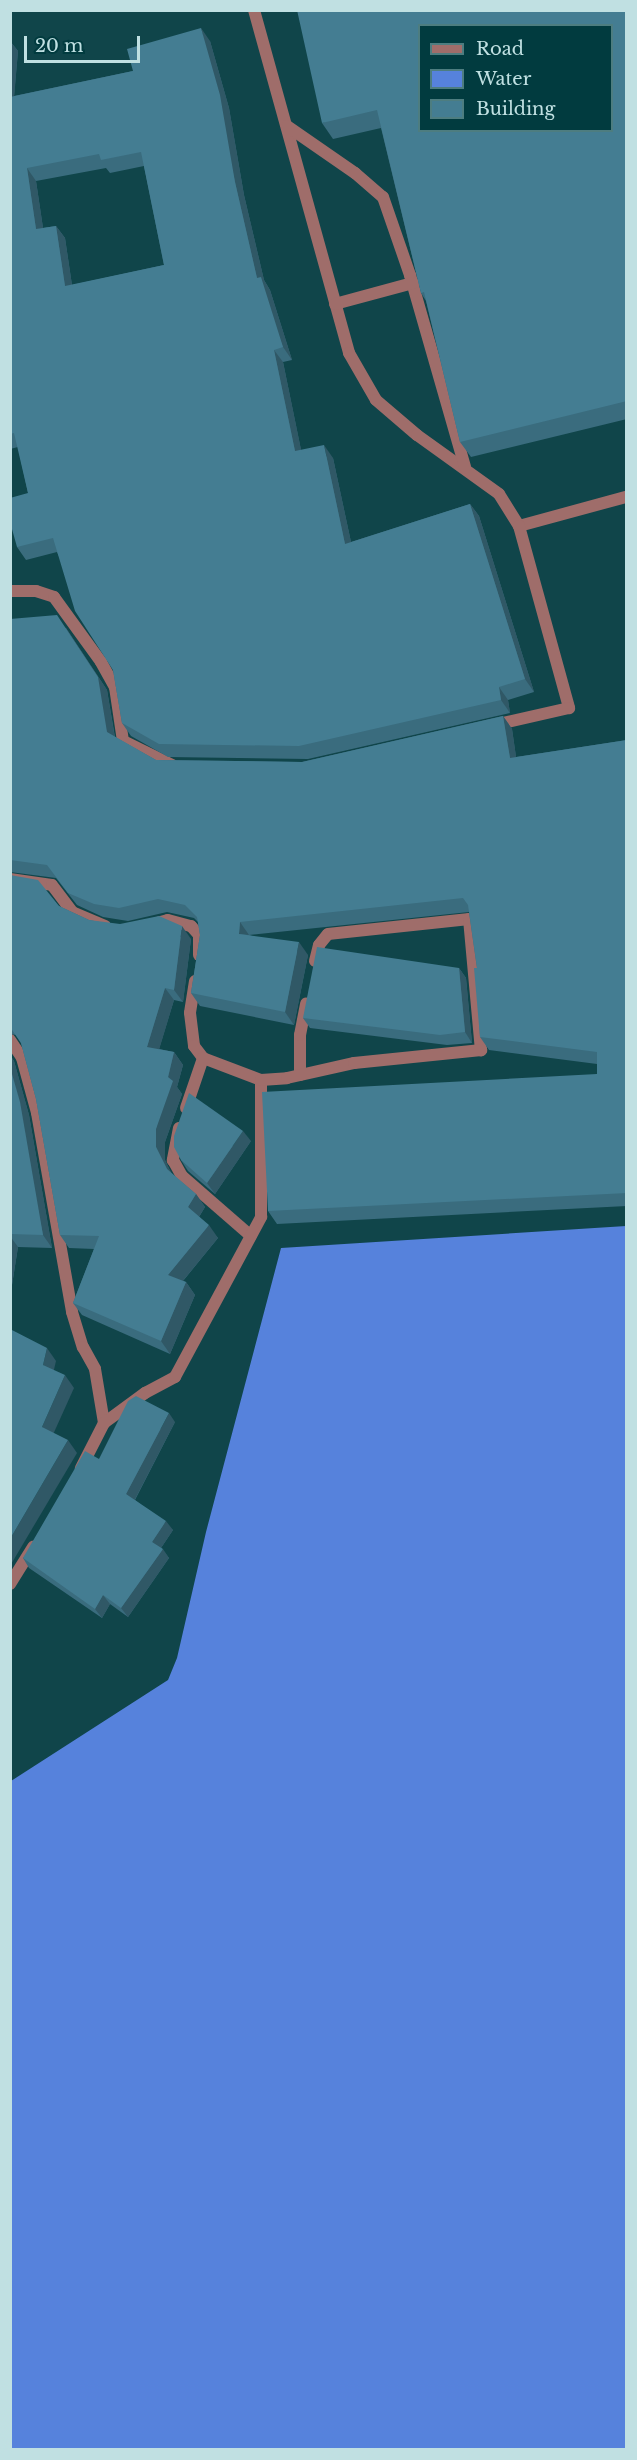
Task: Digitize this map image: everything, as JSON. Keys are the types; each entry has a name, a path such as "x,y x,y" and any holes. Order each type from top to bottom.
{"street":[{"path":"254,10 349,353 376,400 417,435 465,466 499,494 519,526 569,708 476,729"},
{"path":"286,126 355,173 383,197 413,283 465,466"},
{"path":"335,304 413,283"},
{"path":"519,526 627,497"},
{"path":"10,591 36,591 54,597 101,662 115,687 123,741 166,765 187,766"},
{"path":"10,879 52,885 72,912 101,925 119,928"},
{"path":"148,925 168,920 191,926 199,935 201,949 189,1031 203,1058 261,1080 300,1075 354,1063 481,1050 469,919 328,934 319,945 300,1035 300,1075"},
{"path":"10,1040 22,1058 37,1113 72,1312 82,1347 95,1369 104,1423"},
{"path":"203,1058 173,1145 173,1160 182,1176 251,1236"},
{"path":"71,1484 104,1423 145,1393 175,1377 261,1217 261,1080"},
{"path":"10,1584 41,1534"}],"water":[{"path":"626,1226 626,2449 11,2449 11,1781 168,1680 177,1658 206,1532 281,1248"}],"building":[{"path":"297,10 627,10 627,401 460,442 377,110 322,123"},
{"path":"201,28 220,95 235,182 257,278 261,277 283,347 274,350 295,451 324,445 345,544 470,504 525,679 499,687 501,700 299,746 159,744 122,723 113,670 75,611 53,538 17,547 10,522 10,498 28,493 14,433 10,434 10,97 133,71 127,49","holes":["141,152 164,265 65,286 56,226 36,229 27,168 99,154 101,160"]},
{"path":"57,615 98,677 107,732 156,760 302,762 503,716 510,758 627,740 627,1193 268,1211 262,1092 597,1074 597,1052 480,1037 474,968 477,968 468,905 463,898 240,922 239,934 299,942 285,1012 191,993 200,935 197,917 185,905 158,899 119,908 94,904 68,893 47,865 10,860 10,619"},
{"path":"10,875 38,880 59,906 89,920 120,924 159,916 182,926 174,990 165,988 147,1047 174,1052 168,1077 173,1081 156,1129 156,1147 167,1169 196,1194 188,1207 209,1225 168,1275 186,1282 161,1341 73,1303 99,1236 60,1235 36,1099 21,1043 10,1027"},
{"path":"317,947 459,968 465,1032 440,1035 303,1018"},
{"path":"10,1067 20,1102 43,1235 10,1234"},
{"path":"189,1093 243,1131 207,1183 181,1160 174,1147 174,1136"},
{"path":"10,1329 47,1348 43,1365 65,1375 42,1427 68,1440 10,1539"},
{"path":"136,1396 169,1413 126,1494 166,1521 152,1542 163,1549 121,1608 103,1595 95,1609 23,1558 85,1451 99,1459 128,1401"}]}
